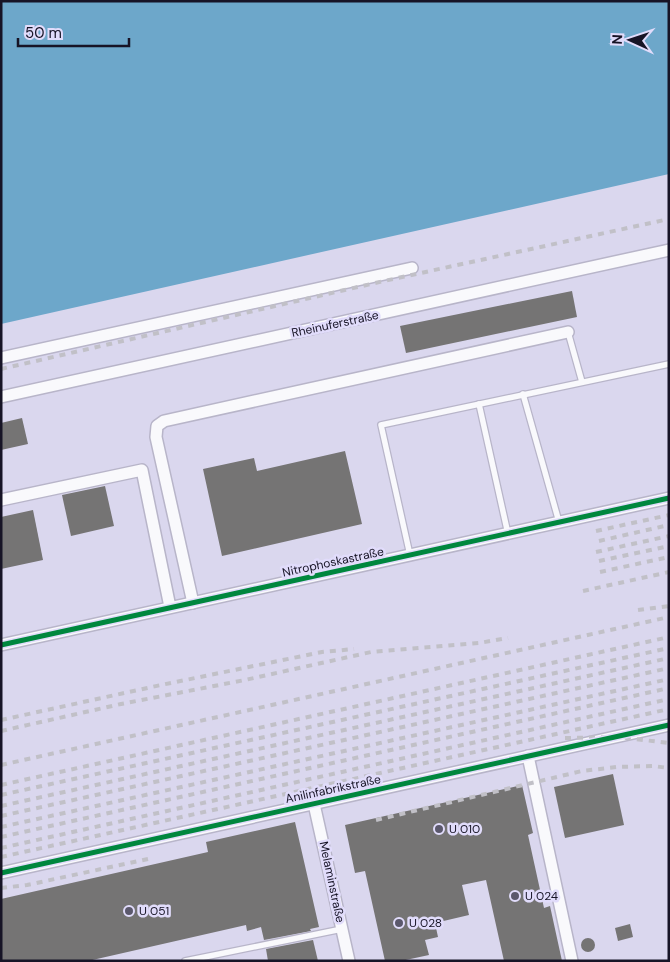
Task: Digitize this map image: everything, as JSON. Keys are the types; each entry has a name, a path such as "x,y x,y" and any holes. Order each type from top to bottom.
{"street":[{"name":"Rheinuferstraße","path":"1,397 669,250"},
{"path":"1,358 412,268"},
{"path":"193,603 156,437 157,426 164,421 568,332"},
{"path":"1,500 162,466"},
{"path":"142,470 170,607"},
{"name":"Nitrophoskastraße","path":"1,645 669,498"},
{"name":"Anilinfabrikstraße","path":"1,873 669,725"},
{"path":"528,756 572,961"},
{"name":"Melaminstraße","path":"314,804 348,961"}],"lane":[{"path":"568,332 582,382"},
{"path":"410,555 381,424 669,364"},
{"path":"524,394 559,522"},
{"path":"480,404 508,534"},
{"path":"185,961 342,929"}],"water":[{"path":"1,1 669,1 669,174 1,324"}],"building":[{"path":"572,291 577,317 406,353 400,326"},
{"path":"22,418 28,444 1,450 1,423"},
{"path":"345,451 362,524 222,556 203,469 254,458 257,471"},
{"path":"105,486 114,526 71,536 62,495"},
{"path":"33,510 43,560 1,569 1,517"},
{"path":"613,774 624,825 565,838 554,787"},
{"path":"522,785 533,833 528,835 544,908 550,906 562,961 504,961 486,880 462,885 469,915 435,923 438,937 425,940 429,955 401,961 385,961 365,871 355,873 345,825"},
{"name":"U 051","path":"295,822 319,927 310,929 311,931 264,940 261,927 247,931 246,925 88,961 1,961 1,899 208,852 206,842"},
{"path":"630,924 633,937 618,941 615,928"},
{"path":"585,938 591,938 595,945 591,952 585,952 581,948 581,942"},
{"path":"313,940 318,961 268,961 266,949"}],"railway":[{"path":"1,369 384,281 669,219"},
{"path":"596,531 669,515"},
{"path":"599,541 669,525"},
{"path":"596,552 669,536"},
{"path":"599,561 669,546"},
{"path":"600,572 669,557"},
{"path":"583,591 669,572"},
{"path":"638,610 669,606"},
{"path":"1,765 669,617"},
{"path":"1,785 669,637"},
{"path":"1,731 371,652 479,643 508,638"},
{"path":"1,795 669,648"},
{"path":"1,720 322,652 354,649"},
{"path":"1,806 669,658"},
{"path":"1,816 669,668"},
{"path":"1,827 669,679"},
{"path":"1,837 669,688"},
{"path":"1,848 669,699"},
{"path":"1,857 669,709"},
{"path":"565,738 618,737 669,743"},
{"path":"376,820 582,771 617,767 653,766 669,768"},
{"path":"1,888 27,885 148,859"}],"cycle path":[{"path":"1,645 669,498"},
{"path":"1,873 669,725"}],"place":[{"name":"U 010","path":"439,829"},
{"name":"U 024","path":"515,896"},
{"name":"U 051","path":"129,911"},
{"name":"U 028","path":"399,923"}]}
